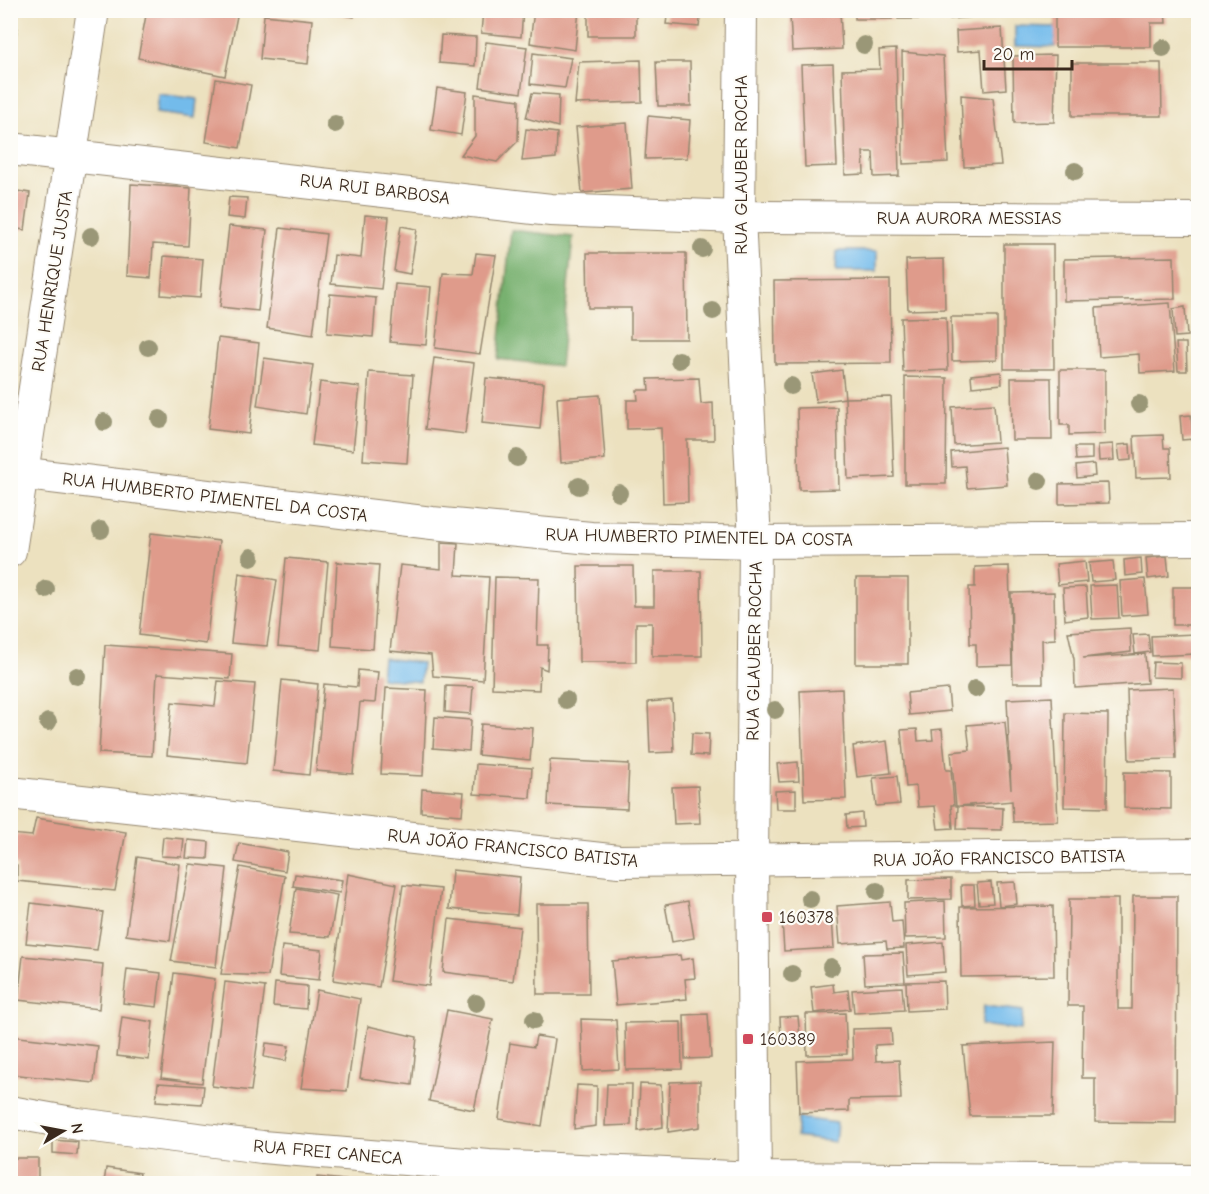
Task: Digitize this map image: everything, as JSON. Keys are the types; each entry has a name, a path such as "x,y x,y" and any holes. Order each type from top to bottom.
{"street":[{"name":"RUA HENRIQUE JUSTA","path":"10,551 17,473 93,10"},
{"name":"RUA GLAUBER ROCHA","path":"741,10 739,217 755,542 752,861 755,1181"},
{"name":"RUA RUI BARBOSA","path":"10,149 551,210 739,217"},
{"name":"RUA AURORA MESSIAS","path":"739,217 1198,219"},
{"name":"RUA HUMBERTO PIMENTEL DA COSTA","path":"17,473 477,527 591,538 755,542 1198,539"},
{"name":"RUA JOÃO FRANCISCO BATISTA","path":"10,793 619,861 1198,855"},
{"name":"RUA FREI CANECA","path":"10,1112 78,1124 262,1147 489,1166 755,1181 1198,1180"}],"green space":[{"path":"511,230 573,237 560,366 498,359"}],"water":[{"path":"1015,26 1056,27 1055,47 1015,46"},
{"path":"158,94 197,99 195,118 156,113"},
{"path":"837,251 877,251 877,271 836,271"},
{"path":"383,658 422,663 420,682 381,678"},
{"path":"984,1006 1023,1011 1021,1030 981,1025"},
{"path":"798,1118 837,1123 835,1142 796,1137"}],"building":[{"path":"147,10 208,10 237,16 225,76 138,58"},
{"path":"314,10 355,10 354,17"},
{"path":"483,10 523,10 521,37 481,33"},
{"path":"534,10 579,10 575,50 530,43"},
{"path":"588,10 636,10 636,36 588,36"},
{"path":"668,10 701,10 699,27 666,24"},
{"path":"776,10 840,10 842,49 792,51 790,16 776,16"},
{"path":"855,10 892,10 892,19 855,19"},
{"path":"898,10 942,10 943,19 898,19"},
{"path":"950,10 1000,10 1001,15 950,19"},
{"path":"1055,10 1165,10 1166,23 1151,23 1151,47 1055,47"},
{"path":"264,15 312,20 308,64 260,59"},
{"path":"10,28 17,29 12,67 10,67"},
{"path":"1002,28 1006,89 984,91 981,50 957,52 956,31"},
{"path":"441,35 476,37 475,66 439,63"},
{"path":"486,42 527,47 521,93 480,87"},
{"path":"896,49 899,176 874,177 873,152 863,152 864,174 845,175 842,70 880,69 879,50"},
{"path":"902,52 943,56 948,162 903,164"},
{"path":"533,53 571,58 565,88 530,84"},
{"path":"1056,55 1054,122 1014,123 1013,56"},
{"path":"641,60 642,102 575,104 579,62"},
{"path":"656,62 690,62 691,106 658,106"},
{"path":"1072,63 1161,63 1162,116 1072,116"},
{"path":"833,64 837,166 805,167 801,65"},
{"path":"216,79 251,85 240,148 206,142"},
{"path":"437,88 467,92 461,135 431,130"},
{"path":"532,93 559,95 558,127 526,118"},
{"path":"475,94 519,100 518,141 497,162 461,155 475,136"},
{"path":"961,95 993,98 1001,165 964,167"},
{"path":"648,116 690,120 687,158 645,159"},
{"path":"627,123 632,189 582,193 576,127"},
{"path":"526,129 557,133 556,158 522,161"},
{"path":"131,184 191,188 188,246 153,244 151,278 127,276"},
{"path":"10,190 30,193 25,230 10,228"},
{"path":"229,197 247,198 245,219 227,217"},
{"path":"365,215 389,217 381,289 331,284 334,255 361,258"},
{"path":"229,226 267,230 258,311 220,307"},
{"path":"401,226 417,229 410,274 394,271"},
{"path":"280,228 326,234 313,335 267,328"},
{"path":"1004,244 1053,244 1054,369 1004,369"},
{"path":"476,253 496,255 480,354 435,348 443,273 473,274"},
{"path":"587,253 686,253 687,339 631,339 631,308 588,308"},
{"path":"164,256 203,259 200,298 161,295"},
{"path":"1174,257 1175,299 1064,301 1064,259"},
{"path":"944,259 945,309 908,310 906,260"},
{"path":"890,280 891,363 775,364 774,281"},
{"path":"395,284 431,287 426,345 390,342"},
{"path":"330,294 376,298 373,337 327,333"},
{"path":"1170,303 1175,371 1140,373 1139,354 1099,357 1096,308"},
{"path":"1185,307 1187,336 1175,337 1173,309"},
{"path":"946,317 948,370 903,372 901,318"},
{"path":"951,317 997,317 997,360 952,361"},
{"path":"218,338 259,343 249,434 208,429"},
{"path":"1176,343 1186,343 1187,371 1178,371"},
{"path":"264,358 313,365 306,414 257,406"},
{"path":"434,358 474,363 465,434 425,429"},
{"path":"842,370 845,398 816,402 812,374"},
{"path":"1060,370 1105,370 1105,434 1069,435 1069,425 1060,425"},
{"path":"369,372 413,375 407,463 363,460"},
{"path":"1001,372 1002,384 972,387 971,375"},
{"path":"905,377 947,378 946,484 905,484"},
{"path":"486,378 544,383 540,429 482,423"},
{"path":"699,378 701,404 713,403 714,440 687,440 688,502 663,503 661,428 627,429 627,400 638,400 637,390 649,390 648,379"},
{"path":"1011,378 1051,378 1052,440 1012,440"},
{"path":"320,382 360,387 353,450 312,445"},
{"path":"600,395 605,459 561,463 557,398"},
{"path":"891,397 894,477 848,479 845,398"},
{"path":"994,404 997,442 954,445 952,407"},
{"path":"837,407 839,489 799,490 797,408"},
{"path":"1191,415 1193,439 1182,440 1180,416"},
{"path":"1163,435 1164,448 1170,448 1171,477 1136,478 1134,436"},
{"path":"1113,444 1114,460 1099,461 1098,445"},
{"path":"1130,444 1131,460 1120,461 1118,445"},
{"path":"1004,447 1007,485 967,488 965,466 952,467 951,452"},
{"path":"1075,447 1092,447 1092,459 1076,460"},
{"path":"1094,464 1095,476 1077,478 1076,466"},
{"path":"1108,483 1109,503 1059,504 1059,484"},
{"path":"151,533 219,541 206,644 139,635"},
{"path":"441,542 458,543 456,575 489,577 483,680 433,676 431,655 390,651 400,565 441,569"},
{"path":"1167,556 1169,576 1148,579 1146,558"},
{"path":"286,558 328,562 320,650 278,646"},
{"path":"1141,558 1142,574 1125,576 1124,560"},
{"path":"1085,561 1087,582 1058,585 1056,564"},
{"path":"1113,561 1115,580 1091,582 1089,563"},
{"path":"337,562 379,565 373,649 332,646"},
{"path":"578,566 633,566 634,606 654,606 654,571 701,571 702,656 652,656 652,623 636,623 636,662 579,662"},
{"path":"1009,566 1012,665 976,666 976,644 970,644 969,587 975,587 975,567"},
{"path":"239,573 277,580 267,646 231,643"},
{"path":"495,577 539,578 537,645 548,645 547,670 540,667 539,690 492,688"},
{"path":"856,578 908,578 908,664 856,664"},
{"path":"1145,579 1148,614 1122,616 1120,581"},
{"path":"1117,585 1119,618 1092,619 1090,586"},
{"path":"1086,587 1088,617 1065,620 1063,588"},
{"path":"1173,587 1197,587 1197,625 1173,625"},
{"path":"1054,592 1055,639 1042,640 1043,683 1013,683 1011,593"},
{"path":"1130,628 1131,652 1083,658 1145,654 1147,683 1075,688 1074,659 1068,632"},
{"path":"1148,634 1150,652 1135,654 1133,635"},
{"path":"1195,634 1196,654 1152,656 1151,636"},
{"path":"105,645 232,654 230,679 157,674 152,756 99,753"},
{"path":"1153,662 1181,663 1181,678 1152,677"},
{"path":"358,670 378,672 375,703 360,702 353,774 316,771 324,684 357,687"},
{"path":"282,680 318,684 309,775 273,771"},
{"path":"218,681 255,684 247,763 167,755 172,702 215,706"},
{"path":"446,686 473,687 471,714 445,712"},
{"path":"386,688 427,690 423,776 381,774"},
{"path":"1173,688 1176,759 1129,760 1127,690"},
{"path":"842,689 846,799 804,800 800,691"},
{"path":"948,689 950,711 909,715 907,693"},
{"path":"1052,697 1058,821 1013,822 1012,801 959,806 1003,808 1002,830 957,829 958,806 956,806 951,752 970,750 967,725 1005,722 1011,789 1007,699"},
{"path":"672,700 674,752 650,753 648,702"},
{"path":"1065,713 1108,714 1107,808 1064,807"},
{"path":"435,717 471,720 469,751 433,748"},
{"path":"481,724 533,728 530,760 478,755"},
{"path":"917,729 918,741 933,740 932,730 942,729 946,770 951,770 953,828 938,829 935,806 918,807 916,786 906,787 901,730"},
{"path":"692,733 709,734 708,756 691,755"},
{"path":"887,741 891,773 857,777 853,746"},
{"path":"550,760 629,764 627,809 548,805"},
{"path":"798,762 799,781 779,782 777,764"},
{"path":"476,764 532,768 530,798 474,794"},
{"path":"1124,772 1171,773 1171,809 1124,808"},
{"path":"897,776 900,804 876,806 873,778"},
{"path":"698,786 700,823 674,824 672,787"},
{"path":"422,789 464,792 462,815 421,812"},
{"path":"796,790 796,809 776,809 775,791"},
{"path":"862,813 863,827 847,828 846,815"},
{"path":"36,818 126,832 115,891 17,881 17,865 10,863 10,834 32,836"},
{"path":"163,837 184,839 182,857 161,856"},
{"path":"188,840 209,842 208,859 186,858"},
{"path":"239,843 288,852 285,871 235,862"},
{"path":"137,857 180,864 170,941 126,935"},
{"path":"190,864 227,868 216,967 171,961"},
{"path":"240,867 285,876 268,976 221,974"},
{"path":"452,870 520,877 517,915 449,909"},
{"path":"295,874 342,880 340,893 293,886"},
{"path":"348,874 397,884 379,987 333,980"},
{"path":"951,879 951,899 908,900 908,880"},
{"path":"991,882 993,903 979,904 977,883"},
{"path":"1015,882 1017,904 999,906 997,883"},
{"path":"403,885 441,889 429,986 389,981"},
{"path":"961,885 974,885 975,905 962,906"},
{"path":"296,888 337,895 330,937 289,934"},
{"path":"1133,896 1177,896 1176,1123 1095,1122 1095,1078 1082,1078 1083,1006 1068,1006 1069,899 1118,899 1118,1009 1132,1009"},
{"path":"688,901 694,938 672,942 665,905"},
{"path":"945,901 946,937 905,938 904,903"},
{"path":"890,902 892,922 902,921 904,948 887,949 886,941 840,944 837,906"},
{"path":"31,903 103,912 97,950 26,943"},
{"path":"536,904 588,904 589,994 537,994"},
{"path":"1053,906 1054,976 961,977 960,907"},
{"path":"832,917 834,948 784,951 782,920"},
{"path":"449,919 520,927 513,981 443,972"},
{"path":"943,942 945,972 908,975 906,945"},
{"path":"282,946 322,950 319,980 279,976"},
{"path":"903,953 905,982 865,984 863,954"},
{"path":"680,955 681,960 693,958 695,978 685,979 687,999 616,1005 612,961"},
{"path":"23,956 103,964 99,1009 18,1000"},
{"path":"127,969 161,973 157,1007 123,1003"},
{"path":"174,973 215,979 202,1083 161,1078"},
{"path":"944,981 945,1009 907,1011 906,982"},
{"path":"225,982 265,987 251,1091 212,1086"},
{"path":"275,983 307,986 306,1009 273,1006"},
{"path":"833,984 834,992 848,990 850,1009 814,1013 811,987"},
{"path":"902,987 904,1010 854,1013 852,990"},
{"path":"317,990 360,999 347,1091 301,1088"},
{"path":"447,1010 493,1019 474,1110 429,1101"},
{"path":"845,1013 847,1054 807,1055 806,1014"},
{"path":"708,1014 711,1058 685,1059 684,1015"},
{"path":"798,1016 800,1038 781,1040 780,1017"},
{"path":"122,1017 153,1022 149,1060 117,1056"},
{"path":"581,1019 616,1020 619,1069 583,1071"},
{"path":"681,1022 682,1069 626,1070 625,1023"},
{"path":"368,1026 417,1037 412,1085 360,1078"},
{"path":"891,1028 892,1044 875,1045 876,1061 899,1060 901,1099 849,1100 849,1111 799,1113 797,1061 853,1059 852,1029"},
{"path":"10,1036 98,1046 94,1083 10,1074"},
{"path":"536,1036 555,1039 542,1126 499,1119 510,1043 534,1047"},
{"path":"1055,1042 1053,1116 970,1116 963,1046"},
{"path":"266,1043 289,1046 286,1061 264,1057"},
{"path":"700,1081 700,1127 668,1132 670,1082"},
{"path":"158,1083 204,1086 202,1104 156,1101"},
{"path":"607,1084 632,1084 631,1125 605,1126"},
{"path":"640,1084 661,1085 663,1127 638,1131"},
{"path":"577,1085 597,1086 596,1126 574,1129"},
{"path":"53,1140 78,1142 77,1155 53,1153"},
{"path":"10,1158 38,1158 38,1184 10,1184"},
{"path":"106,1168 140,1173 138,1184 104,1184"},
{"path":"317,1177 361,1182 361,1184 317,1184"}],"place":[{"name":"160378","path":"767,917"},
{"name":"160389","path":"748,1039"}]}
